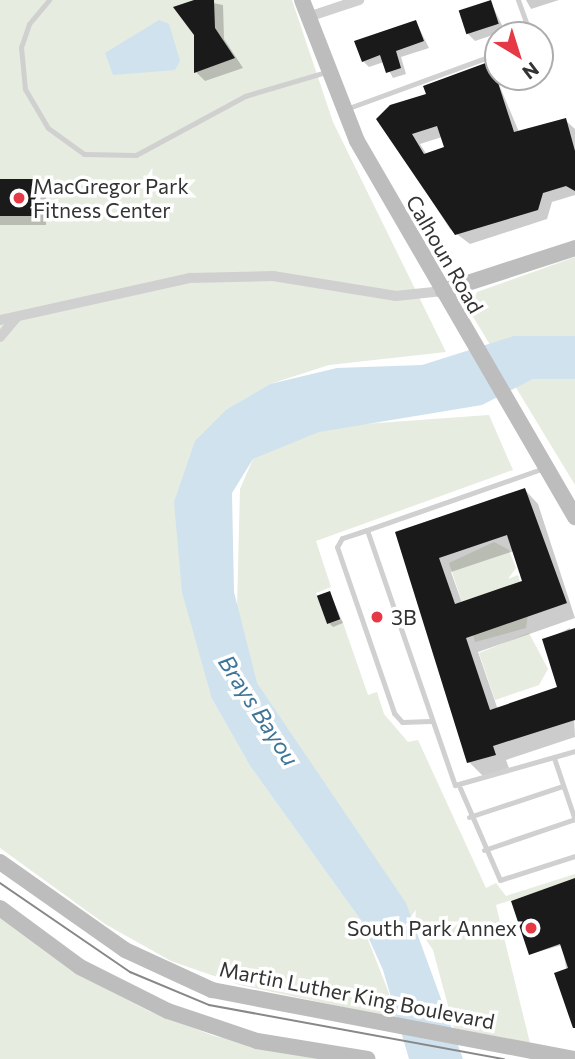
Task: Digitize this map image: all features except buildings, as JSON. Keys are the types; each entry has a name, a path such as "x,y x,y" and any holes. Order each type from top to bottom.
{"main road":[{"name":"Calhoun Road","path":"302,0 326,72 343,110 456,314 575,517"},
{"path":"443,291 575,248"},
{"name":"Martin Luther King Boulevard","path":"0,862 69,914 159,969 212,990 336,1017 519,1047 573,1059"},
{"path":"0,908 122,992 210,1028 368,1059"}],"street":[{"path":"308,17 359,0"},
{"path":"0,320 190,278 245,274 396,296 443,291"},
{"path":"0,338 16,318"}],"lane":[{"path":"49,0 29,24 22,47 25,89 48,128 84,154 136,155 245,96 326,72"},
{"path":"518,0 525,21"},
{"path":"343,110 484,58"},
{"path":"430,721 402,722 394,712 337,547 342,538 547,468"},
{"path":"367,530 450,780 460,788 469,817 500,880 575,856"},
{"path":"460,788 575,751"},
{"path":"484,850 575,819 554,758"},
{"path":"469,817 564,786"}],"shaded area":[{"path":"0,0 292,0 333,122 446,352 329,365 270,384 227,409 212,699 250,766 360,919 399,1019 240,985 171,961 105,924 0,848"},
{"path":"575,257 575,485 469,310 477,292"},
{"path":"489,415 513,470 316,541 331,587 316,593 327,624 342,620 368,695 377,692 384,714 408,742 418,740 486,888 496,883 506,896 575,874 575,880 496,905 530,1043 454,1028 433,950 256,685 237,608 240,489 253,459 283,438 322,427"},
{"path":"494,542 509,550 516,568 508,579 518,575 523,591 462,602 449,563"},
{"path":"529,606 526,628 475,642 471,628"},
{"path":"529,633 548,669 539,685 495,700 479,653"},
{"path":"0,916 87,979 149,1011 214,1036 324,1059 0,1059"}],"water":[{"path":"159,20 169,24 180,61 175,70 113,75 105,53"},
{"name":"Brays Bayou","path":"514,336 575,336 575,379 533,379 482,405 319,432 253,459 232,493 234,592 257,683 406,903 463,1059 409,1059 383,970 360,919 250,766 212,699 182,592 174,502 195,441 227,409 270,384 337,368 422,365"}],"tram line":[{"path":"0,883 130,972 209,1005 504,1059"}],"place":[{"name":"MacGregor Park Fitness Center","path":"19,198"},
{"name":"3B","path":"377,617"},
{"name":"South Park Annex","path":"531,928"}]}
